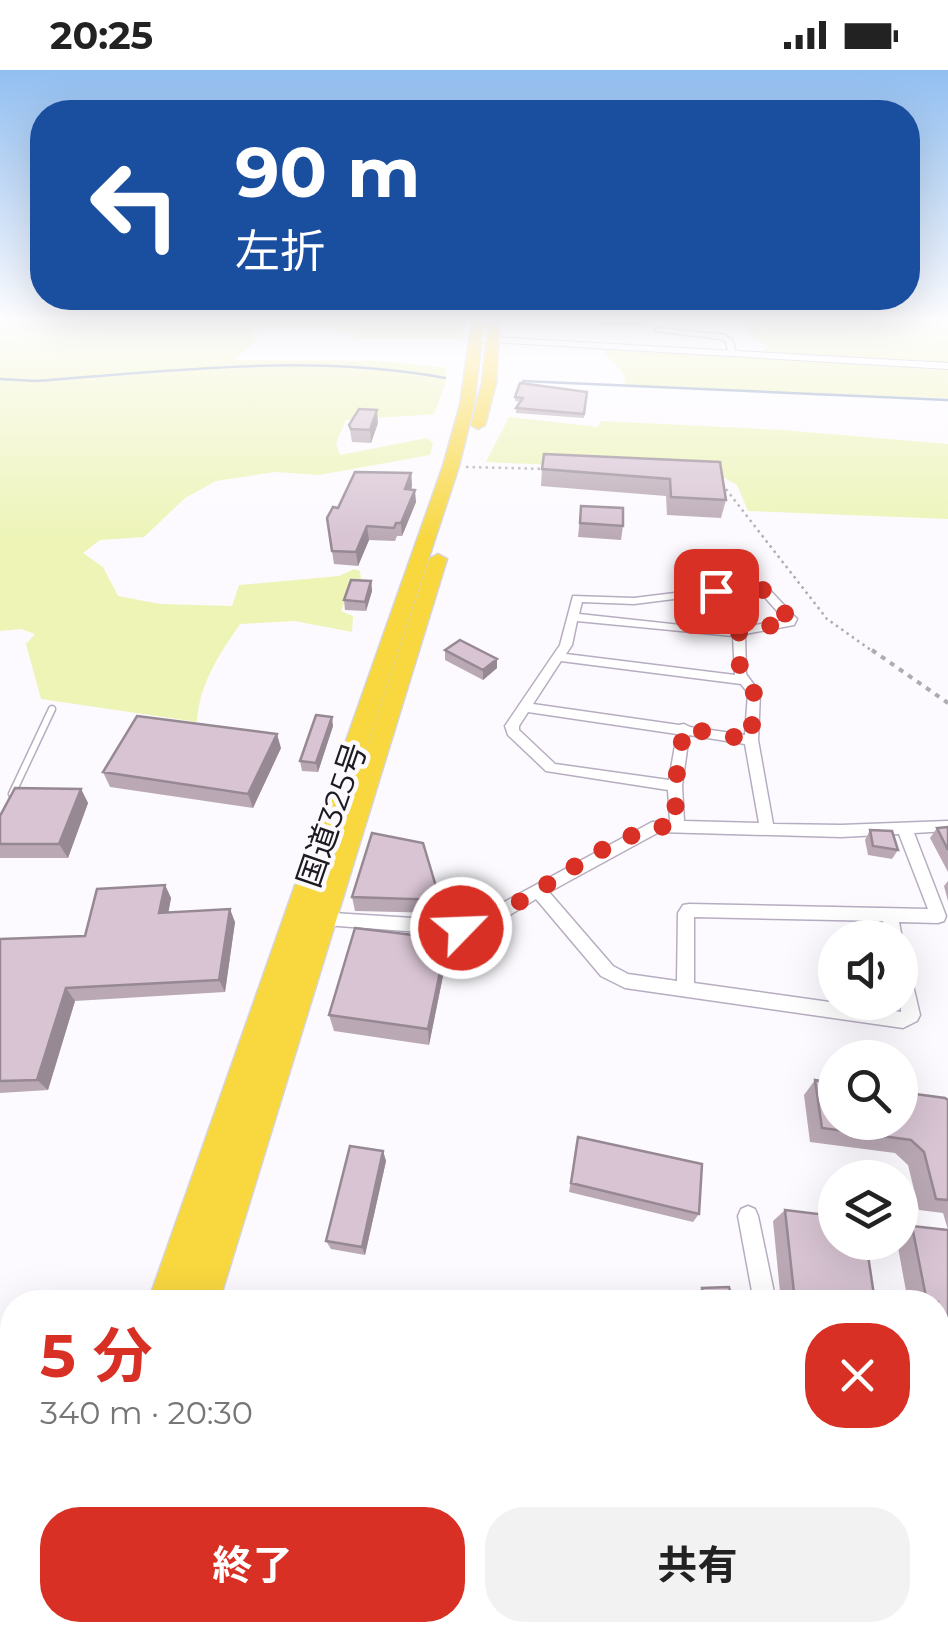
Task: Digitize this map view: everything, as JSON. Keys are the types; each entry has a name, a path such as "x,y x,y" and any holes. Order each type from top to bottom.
{"highway":[{"name":"国道325号","path":"170,1290 310,918 459,466 469,394"},
{"name":"国道325号","path":"204,1290 310,918"}],"street":[{"path":"573,617 739,632 792,621 756,586 634,600 580,596 558,658 511,729 546,766 675,786"},
{"path":"739,632 742,680 754,693 751,740 767,828"},
{"path":"558,658 742,680"},
{"path":"525,707 751,740"},
{"path":"676,825 675,786 684,728"},
{"path":"310,918 461,928 492,918 642,832 676,825 905,829 948,826"},
{"path":"685,989 686,913 690,910 932,917 939,912 905,829"},
{"path":"538,890 616,977 818,1007"},
{"path":"890,916 891,920"},
{"path":"748,1216 763,1290"}],"lane":[{"path":"8,805 52,710"}],"path":[{"path":"459,466 554,470"},
{"path":"720,479 780,563 827,619 948,703"}],"green space":[{"path":"0,394 441,394 434,414 346,420 336,443 340,455 427,438 433,443 430,455 319,475 275,472 216,481 185,498 144,537 100,540 83,553 103,567 118,596 160,604 232,606 239,585 360,571 361,580 350,588 341,611 353,616 352,632 295,621 240,624 206,682 197,722 41,699 26,644 35,634 21,629 0,631"},
{"path":"840,394 948,394 948,398"},
{"path":"509,417 598,427 601,421 948,444 948,519 748,511 737,485 714,472 486,462"}],"building":[{"path":"587,394 584,414 516,408 523,398 515,397"},
{"path":"359,409 377,410 370,430 351,429 349,425"},
{"path":"544,454 720,462 726,500 671,497 670,479 542,469"},
{"path":"355,472 411,473 405,489 415,490 401,523 394,528 367,526 356,552 332,551 327,518 333,507 338,508"},
{"path":"581,506 623,508 623,526 580,523"},
{"path":"351,580 371,581 365,602 344,600"},
{"path":"460,640 497,659 483,670 445,650"},
{"path":"316,715 332,717 316,763 300,761"},
{"path":"137,716 277,734 248,794 103,772"},
{"path":"15,788 81,789 59,844 0,844 0,816"},
{"path":"948,827 948,850 937,828"},
{"path":"870,830 892,831 898,850 873,846"},
{"path":"372,833 423,843 440,900 352,897"},
{"path":"165,885 159,913 230,909 219,980 66,988 37,1080 0,1081 0,939 85,936 97,889"},
{"path":"355,928 447,939 428,1029 329,1015"},
{"path":"918,1094 945,1098 948,1200 936,1199 924,1152 911,1140 918,1140"},
{"path":"578,1137 702,1164 699,1214 571,1183"},
{"path":"350,1146 383,1151 362,1247 326,1241"},
{"path":"785,1210 818,1214 818,1260 869,1260 873,1290 794,1290"},
{"path":"918,1227 948,1230 948,1290 925,1290 918,1256"},
{"path":"729,1287 730,1290 702,1290"}],"waterway":[{"path":"821,394 948,400"}],"route":[{"path":"461,928 492,918 642,832 676,825 675,786 684,728 751,740 754,693 740,674 739,632 792,621 760,587 716,591"}]}
